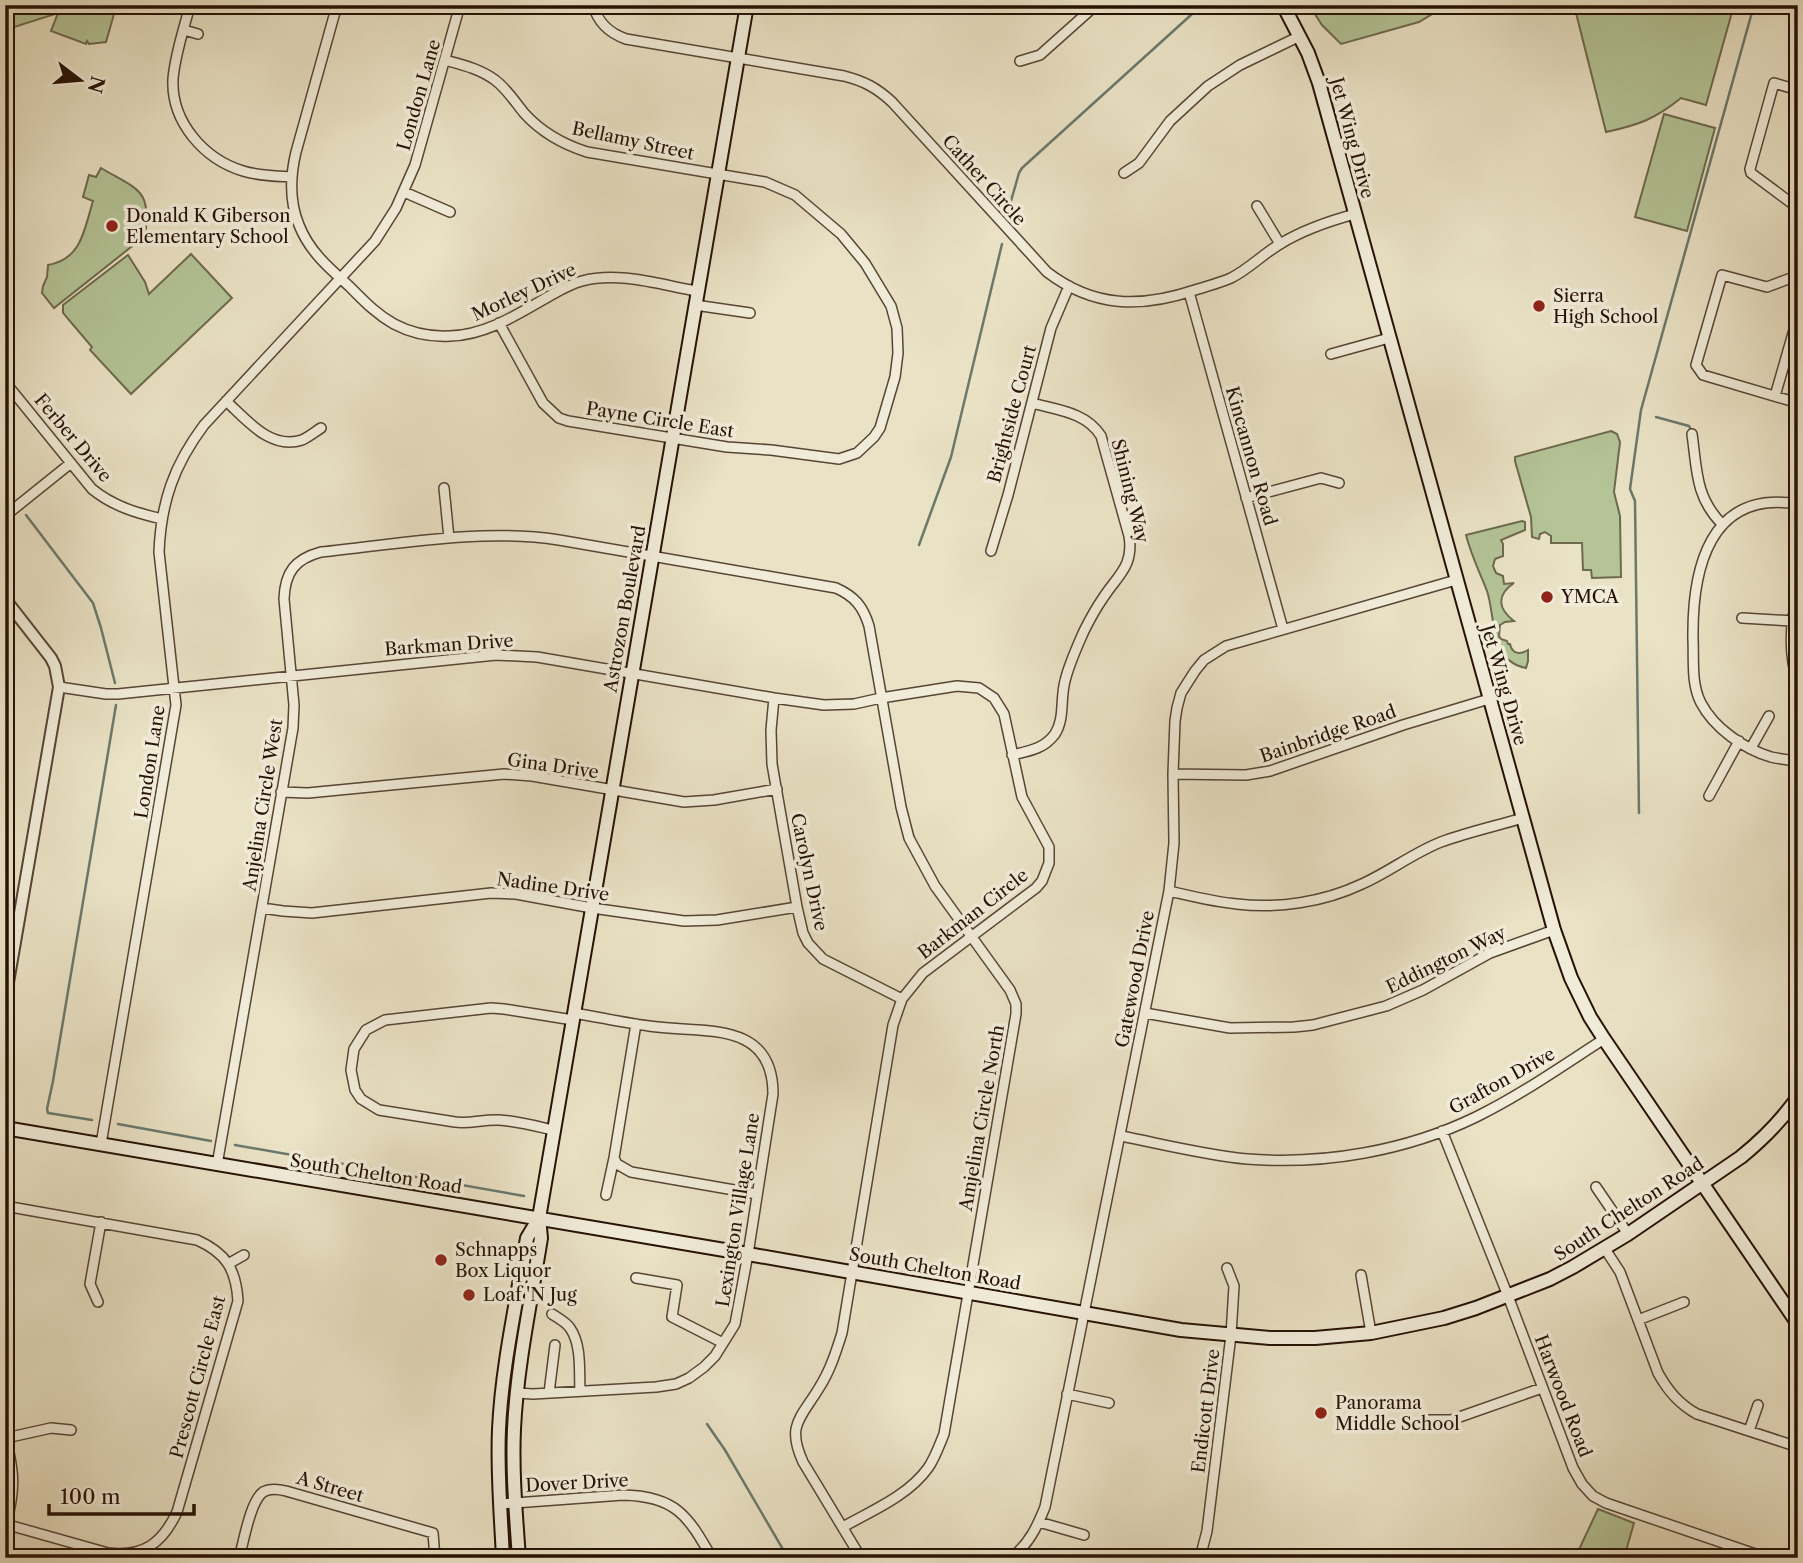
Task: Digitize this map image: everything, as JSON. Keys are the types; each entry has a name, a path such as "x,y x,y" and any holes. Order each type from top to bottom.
{"main road":[{"name":"Astrozon Boulevard","path":"519,1558 513,1451 517,1393 541,1238 539,1218 747,5"},
{"name":"Jet Wing Drive","path":"1283,5 1300,36 1319,83 1554,930 1571,978 1604,1039 1798,1324"},
{"name":"South Chelton Road","path":"5,1128 1181,1330 1270,1338 1315,1338 1371,1333 1444,1318 1550,1279 1605,1249 1741,1157 1782,1119 1798,1097"},
{"name":"Astrozon Boulevard","path":"503,1558 499,1432 502,1391 527,1238 539,1218"}],"street":[{"path":"190,5 174,67 173,83 179,110 191,135 212,155 232,167 263,175 292,177"},
{"name":"Morley Drive","path":"337,5 296,152 291,194 294,211 312,250 384,318 408,330 436,336 477,333 567,287 595,278 624,278 750,313"},
{"name":"London Lane","path":"101,1144 174,718 175,688 160,570 162,519 168,491 180,460 204,425 375,241 396,208 415,165 460,5"},
{"name":"Cather Circle","path":"593,5 605,28 626,39 844,76 875,87 892,102 1035,260 1058,280 1093,296 1122,302 1148,302 1189,292 1228,279 1299,233 1354,214"},
{"path":"1020,61 1040,55 1096,5"},
{"path":"184,30 198,34"},
{"path":"1124,173 1139,163 1170,121 1208,86 1240,65 1300,36"},
{"name":"Bellamy Street","path":"445,60 484,73 506,90 537,127 560,143 587,152 776,185 795,195 851,244 891,306 898,341 897,365 880,428 866,445"},
{"path":"1798,90 1774,83 1750,169 1751,173 1798,208"},
{"path":"404,192 450,212"},
{"path":"1257,206 1280,244"},
{"path":"1798,277 1767,287 1722,275 1696,365 1703,375 1798,403"},
{"name":"Brightside Court","path":"990,551 1008,495 1055,316 1069,286"},
{"name":"Kincannon Road","path":"1189,292 1283,629"},
{"path":"1775,396 1798,316"},
{"name":"Payne Circle East","path":"499,323 543,403 559,418 568,421 734,448 839,459 857,453 866,445"},
{"path":"1331,354 1389,338"},
{"name":"Ferber Drive","path":"5,382 92,489 102,497 134,512 162,519"},
{"path":"226,401 272,439 303,440 321,428"},
{"name":"Shining Way","path":"1013,755 1039,748 1057,730 1065,681 1082,635 1103,597 1126,566 1131,548 1097,429 1075,414 1032,403"},
{"path":"1692,434 1702,497 1722,524"},
{"path":"5,516 71,463"},
{"path":"1246,498 1321,478 1339,483"},
{"path":"444,488 449,538"},
{"path":"1798,504 1759,504 1746,508 1722,524 1707,546 1698,576 1693,633 1696,690 1709,715 1717,724 1751,748 1769,756 1798,761"},
{"name":"Anjelina Circle West","path":"217,1165 294,716 284,588 292,568 299,561 321,552 449,538 511,536 545,538 836,588 854,597 866,615 881,698"},
{"name":"Gatewood Drive","path":"1011,1558 1032,1536 1045,1507 1121,1136 1169,891 1174,843 1175,721 1181,693 1204,660 1226,646 1456,580"},
{"path":"1798,596 1793,621 1795,637 1792,655 1798,684"},
{"path":"5,599 51,658 59,687 5,1000"},
{"path":"1742,618 1793,621"},
{"name":"Barkman Drive","path":"59,687 106,694 496,654 537,657 774,698 835,705 881,698"},
{"name":"Barkman Circle","path":"861,1558 803,1462 796,1446 795,1431 800,1416 820,1387 833,1361 842,1333 894,1026 902,999 923,972 1036,888 1049,863 1049,847 1022,797 1008,727 1000,705 994,698 979,688 957,687 881,698"},
{"name":"Carolyn Drive","path":"774,698 770,741 772,764 800,922 808,943 823,958 902,999"},
{"name":"Amjelina Circle North","path":"843,1527 893,1499 916,1482 928,1469 944,1434 1016,1014 1016,1004 1010,990 934,886 909,838 881,698"},
{"name":"Bainbridge Road","path":"1173,775 1246,775 1270,771 1403,725 1489,699"},
{"path":"1751,748 1769,716"},
{"path":"1709,796 1739,741"},
{"name":"Gina Drive","path":"281,792 308,793 504,774 532,776 669,800 698,802 777,789"},
{"path":"1169,891 1247,905 1313,900 1361,885 1442,841 1523,818"},
{"name":"Nadine Drive","path":"262,908 312,913 502,893 669,919 702,921 797,907"},
{"name":"Eddington Way","path":"1145,1013 1230,1028 1313,1025 1386,1006 1423,990 1490,953 1554,930"},
{"name":"Lexington Village Lane","path":"517,1393 676,1384 690,1378 715,1356 735,1324 773,1094 771,1072 761,1054 736,1035 695,1028 651,1027 498,1008 385,1020 366,1030 354,1049 352,1080 355,1090 361,1099 379,1110 464,1123 503,1120 554,1130"},
{"path":"606,1195 636,1024"},
{"name":"Grafton Drive","path":"1121,1136 1227,1156 1290,1160 1331,1158 1376,1150 1442,1131 1497,1106 1604,1039"},
{"name":"Harwood Road","path":"1442,1131 1573,1468 1582,1484 1593,1496 1618,1508 1767,1558"},
{"path":"614,1158 617,1164 631,1172 757,1194"},
{"path":"1596,1187 1628,1234"},
{"path":"5,1206 197,1240 214,1249 228,1264 244,1255"},
{"path":"98,1303 90,1284 101,1223"},
{"path":"1605,1249 1620,1272 1658,1373 1675,1398 1698,1414 1798,1447"},
{"name":"Prescott Circle East","path":"148,1548 160,1539 177,1512 236,1309 236,1283 228,1264"},
{"name":"Endicott Drive","path":"1200,1558 1207,1531 1231,1335 1234,1286 1227,1268"},
{"path":"1361,1275 1371,1333"},
{"path":"636,1278 677,1285 672,1317 723,1343"},
{"path":"1637,1320 1684,1302"},
{"path":"552,1314 573,1332 578,1353 580,1391"},
{"path":"549,1393 555,1345"},
{"path":"1429,1420 1451,1420 1542,1388"},
{"path":"1067,1394 1108,1403"},
{"path":"1749,1431 1758,1405"},
{"path":"71,1430 51,1428 6,1437 14,1482 6,1524 107,1553 122,1555 148,1548 154,1558"},
{"name":"A Street","path":"239,1558 254,1506 265,1491 272,1489 433,1534 435,1558"},
{"name":"Dover Drive","path":"500,1504 623,1495 656,1498 683,1514 694,1526 712,1558"},
{"path":"1039,1522 1084,1535"}],"green space":[{"path":"5,5 87,5 114,14 106,42 89,44 87,41 86,44 51,31 58,13 5,30"},
{"path":"1309,5 1447,5 1419,22 1341,44 1322,25"},
{"path":"1574,5 1734,5 1706,105 1681,98 1646,120 1606,132"},
{"path":"1664,114 1715,128 1687,231 1635,217"},
{"path":"101,168 140,193 146,209 145,236 54,308 42,293 48,265 68,257 80,242 93,201 83,197 89,175 96,177"},
{"path":"191,254 232,298 131,394 90,350 92,347 63,313 63,305 128,255 145,282 149,294"},
{"path":"1611,431 1617,434 1620,442 1614,492 1620,516 1621,577 1592,578 1591,570 1583,570 1582,543 1551,543 1551,536 1545,532 1540,534 1539,539 1532,537 1531,517 1515,457"},
{"path":"1525,522 1525,530 1501,540 1503,556 1495,559 1493,566 1496,573 1503,576 1504,584 1514,583 1504,592 1501,602 1505,612 1514,621 1500,625 1499,636 1510,644 1514,652 1522,653 1528,650 1526,668 1514,664 1500,648 1487,591 1466,535"},
{"path":"1598,1509 1634,1523 1624,1558 1575,1558"}],"waterway":[{"path":"1009,208 1022,168 1202,5"},
{"path":"1639,813 1635,501 1630,489 1641,410 1754,5"},
{"path":"919,545 951,457 1002,244"},
{"path":"1656,417 1689,426 1691,430"},
{"path":"5,490 10,496"},
{"path":"26,515 93,603 115,683"},
{"path":"92,1120 48,1113 47,1109 116,705"},
{"path":"118,1124 211,1141"},
{"path":"235,1145 524,1196"},
{"path":"707,1424 788,1558"}],"place":[{"name":"Donald K Giberson Elementary School","path":"112,226"},
{"name":"Sierra High School","path":"1539,306"},
{"name":"YMCA","path":"1547,597"},
{"name":"Schnapps Box Liquor","path":"441,1260"},
{"name":"Loaf 'N Jug","path":"469,1295"},
{"name":"Panorama Middle School","path":"1321,1413"}]}
